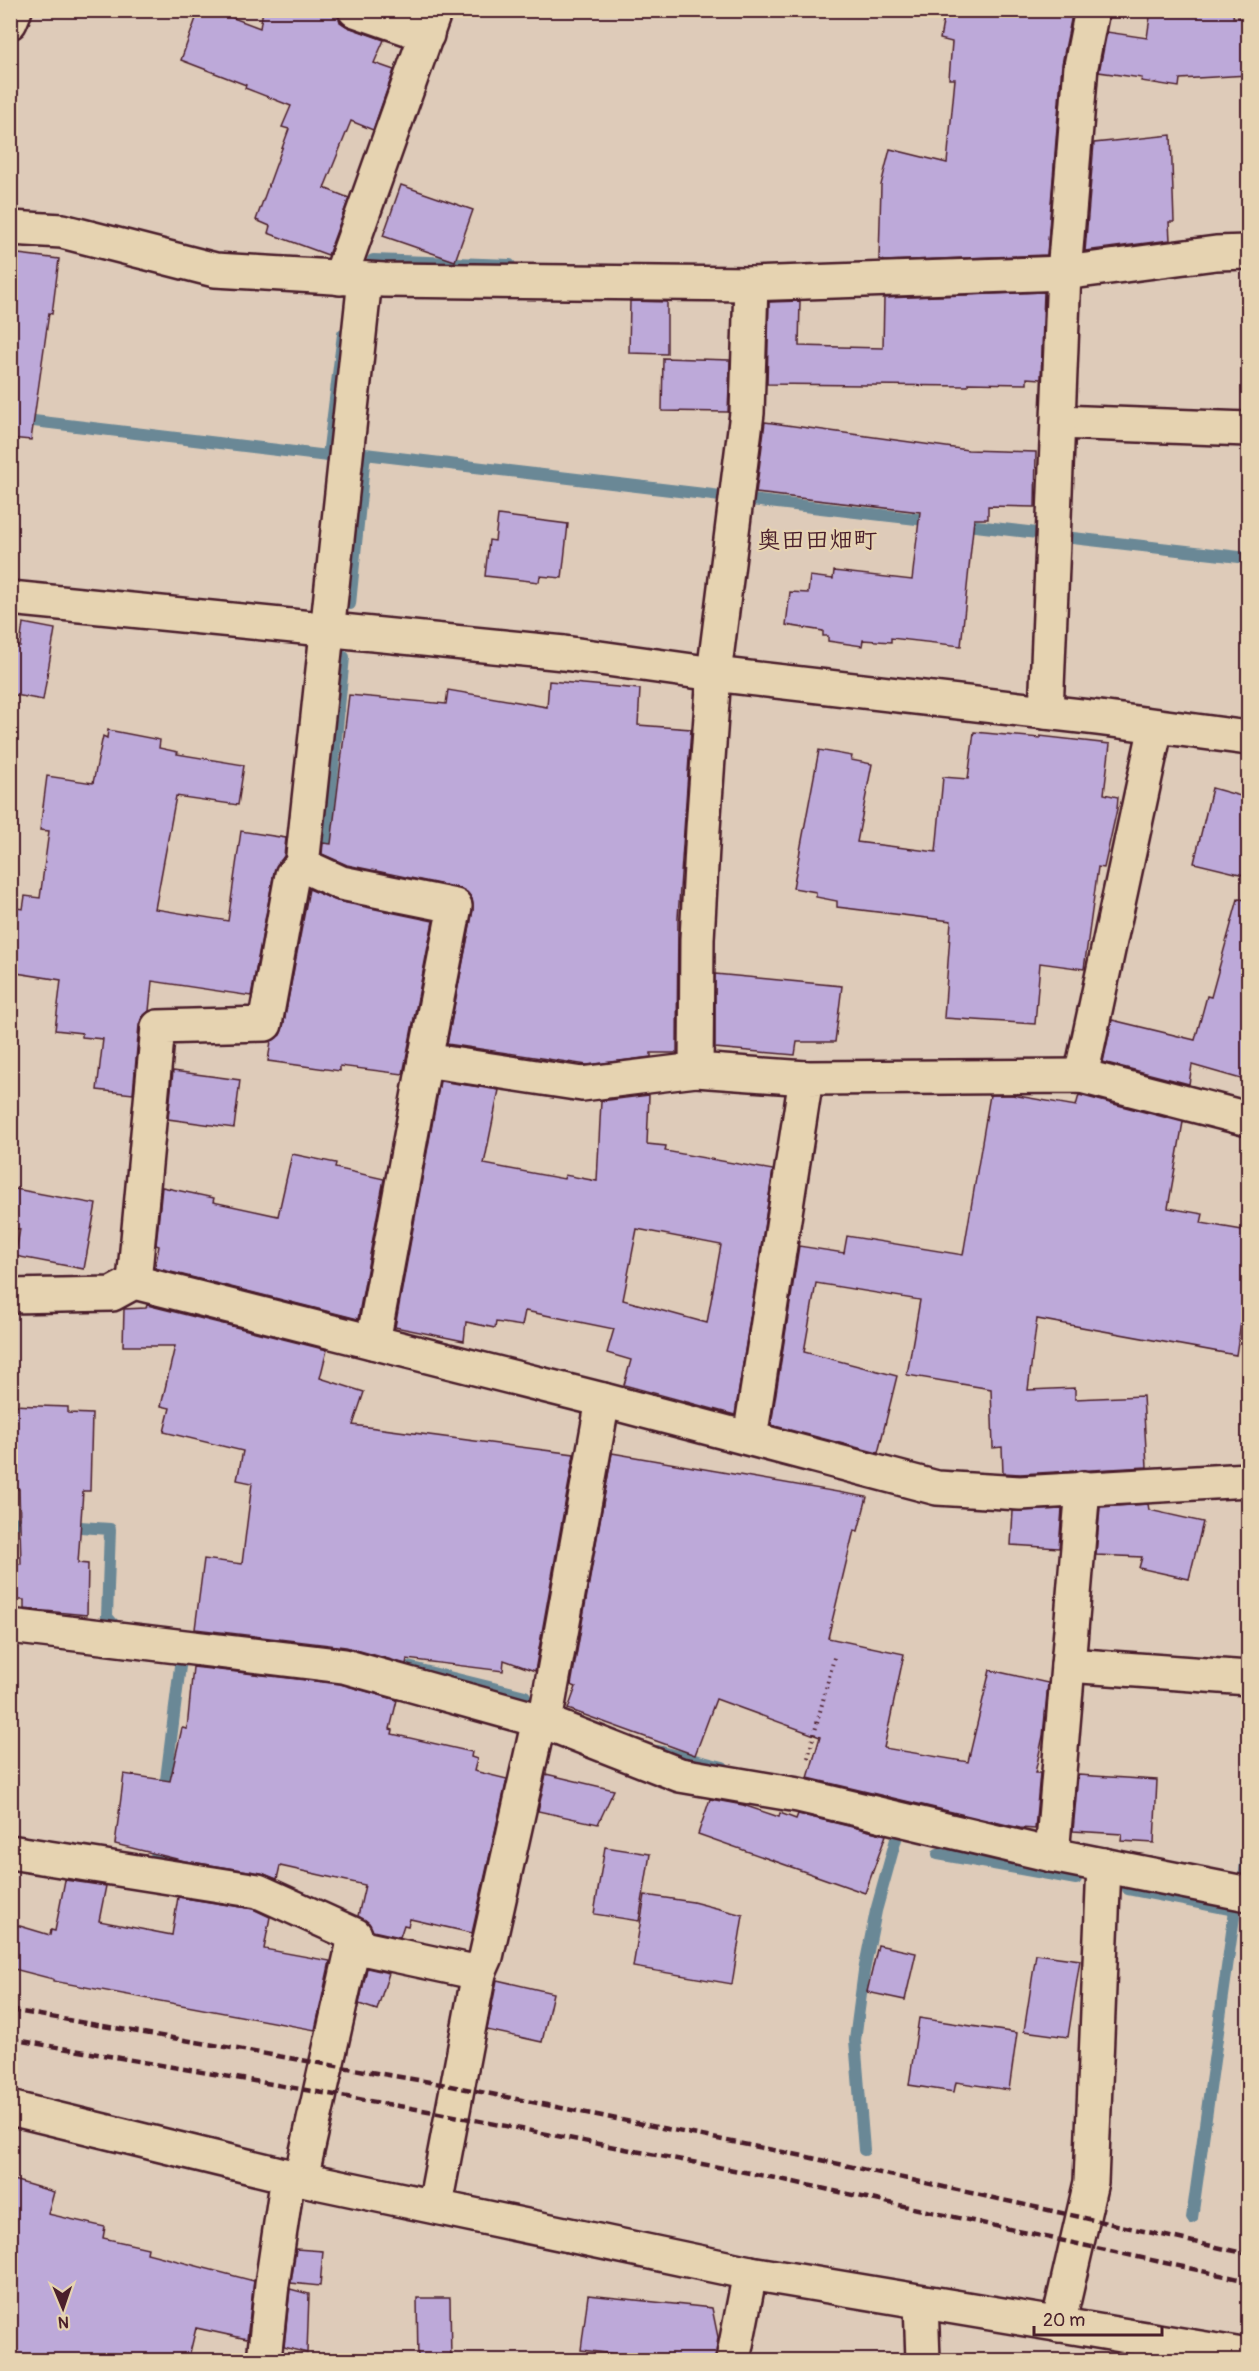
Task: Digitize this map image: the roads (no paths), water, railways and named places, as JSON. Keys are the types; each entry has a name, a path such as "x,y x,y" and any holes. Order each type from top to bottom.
{"street":[{"path":"10,22 15,10"},
{"path":"134,1282 158,1027 265,1024 292,875 302,865 326,628 352,278 431,23 355,10"},
{"path":"1046,712 1064,273 1082,66 1092,10"},
{"path":"10,228 62,231 215,270 352,278 751,284 1064,273 1216,253 1248,252"},
{"path":"696,1070 697,939 714,674 747,413 751,284"},
{"path":"1058,422 1248,429"},
{"path":"10,598 564,653 714,674 1248,738"},
{"path":"1081,1076 1156,726"},
{"path":"302,865 341,883 455,906 373,1342"},
{"path":"425,1060 582,1084 696,1070 806,1078 1081,1076 1248,1119"},
{"path":"750,1438 806,1078"},
{"path":"10,1296 112,1294 134,1282 603,1400 937,1488 1020,1493 1248,1480"},
{"path":"435,2205 479,1973 486,1957 542,1721 603,1400"},
{"path":"1052,1855 1083,1488"},
{"path":"10,1626 344,1666 542,1721 680,1775 798,1795 1052,1855 1248,1894"},
{"path":"1068,1665 1248,1678"},
{"path":"10,1852 258,1892 355,1935 295,2177 272,2284 264,2361"},
{"path":"1058,2325 1091,2182 1104,1865"},
{"path":"353,1946 479,1973"},
{"path":"10,2108 295,2177 750,2273 1248,2356"},
{"path":"734,2361 750,2273"},
{"path":"921,2302 923,2361"}],"waterway":[{"path":"373,260 510,265"},
{"path":"17,419 328,456 343,334"},
{"path":"350,604 365,454 721,496"},
{"path":"751,500 934,521"},
{"path":"958,524 1037,533"},
{"path":"1064,537 1248,558"},
{"path":"324,860 344,657"},
{"path":"10,1522 35,1524"},
{"path":"65,1526 110,1529 107,1617 116,1627 125,1628"},
{"path":"164,1796 181,1658"},
{"path":"392,1663 525,1696"},
{"path":"658,1751 723,1767"},
{"path":"159,1838 156,1857 181,1863"},
{"path":"864,2150 855,2040 864,1971 876,1911 896,1839"},
{"path":"1244,1879 1248,1847"},
{"path":"938,1854 1076,1879"},
{"path":"1128,1889 1235,1910 1192,2218"}],"railway":[{"path":"10,2010 441,2084 803,2156 1248,2254"},
{"path":"10,2039 428,2111 775,2178 1248,2281"}],"district":[{"name":"奥田田畑町","path":"817,540"}]}
